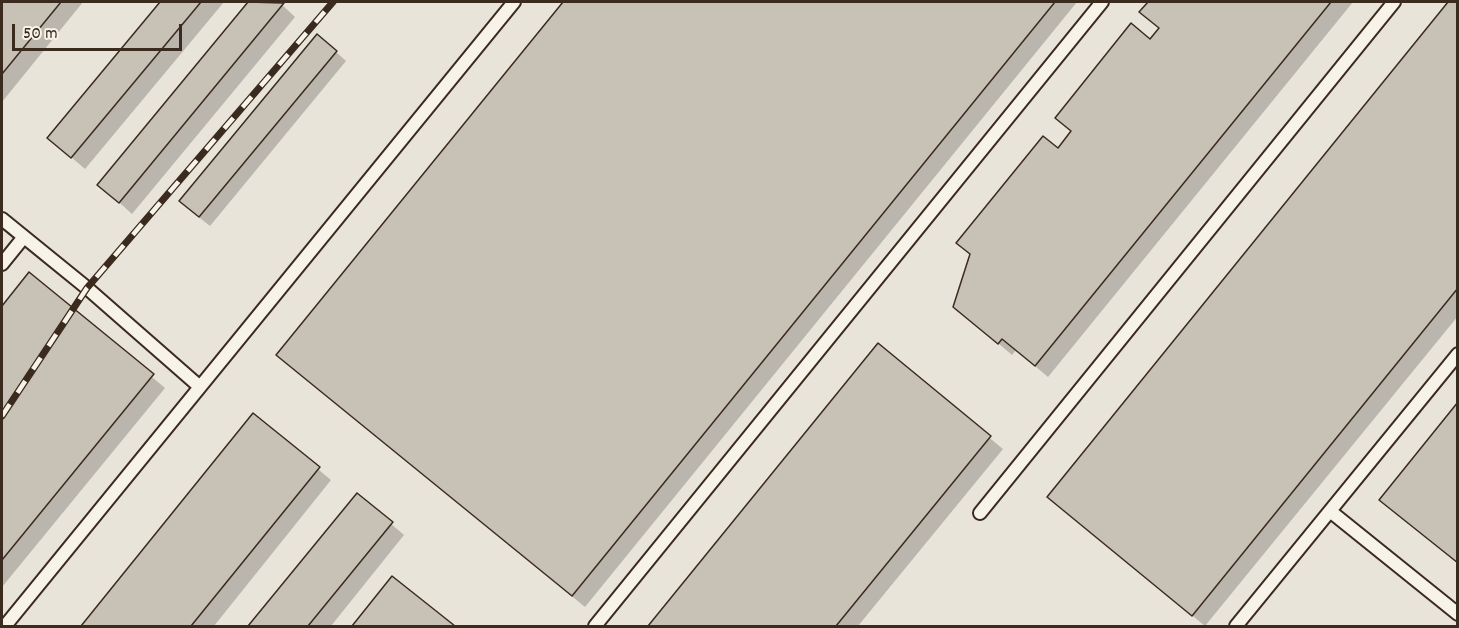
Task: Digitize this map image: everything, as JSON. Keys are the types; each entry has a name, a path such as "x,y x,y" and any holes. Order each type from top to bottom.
{"lane":[{"path":"5,627 514,2"},
{"path":"596,627 1102,2"},
{"path":"980,513 1394,2"},
{"path":"2,219 87,288 200,387"},
{"path":"2,264 23,238"},
{"path":"1236,627 1458,354"},
{"path":"1330,511 1458,614"}],"shaded area":[{"path":"2,2 1457,2 1457,626 2,626"}],"building":[{"path":"2,2 61,2 2,74"},
{"path":"160,2 201,2 71,158 47,138"},
{"path":"248,2 284,3 119,203 97,185"},
{"path":"563,2 1055,2 572,596 276,355"},
{"path":"1148,2 1331,2 1035,366 1002,339 998,344 953,307 970,254 956,243 1043,136 1058,148 1071,131 1055,118 1131,23 1150,39 1159,28 1139,12"},
{"path":"1448,2 1458,2 1458,288 1192,616 1047,497"},
{"path":"317,34 337,51 199,217 179,201"},
{"path":"29,272 154,374 2,560 2,306"},
{"path":"878,343 991,436 836,626 648,626"},
{"path":"1458,402 1458,563 1379,500"},
{"path":"253,413 320,467 191,626 81,626"},
{"path":"357,493 393,522 308,626 248,626"},
{"path":"392,576 455,626 352,626"}],"railway":[{"path":"2,416 87,288 333,2"}]}
